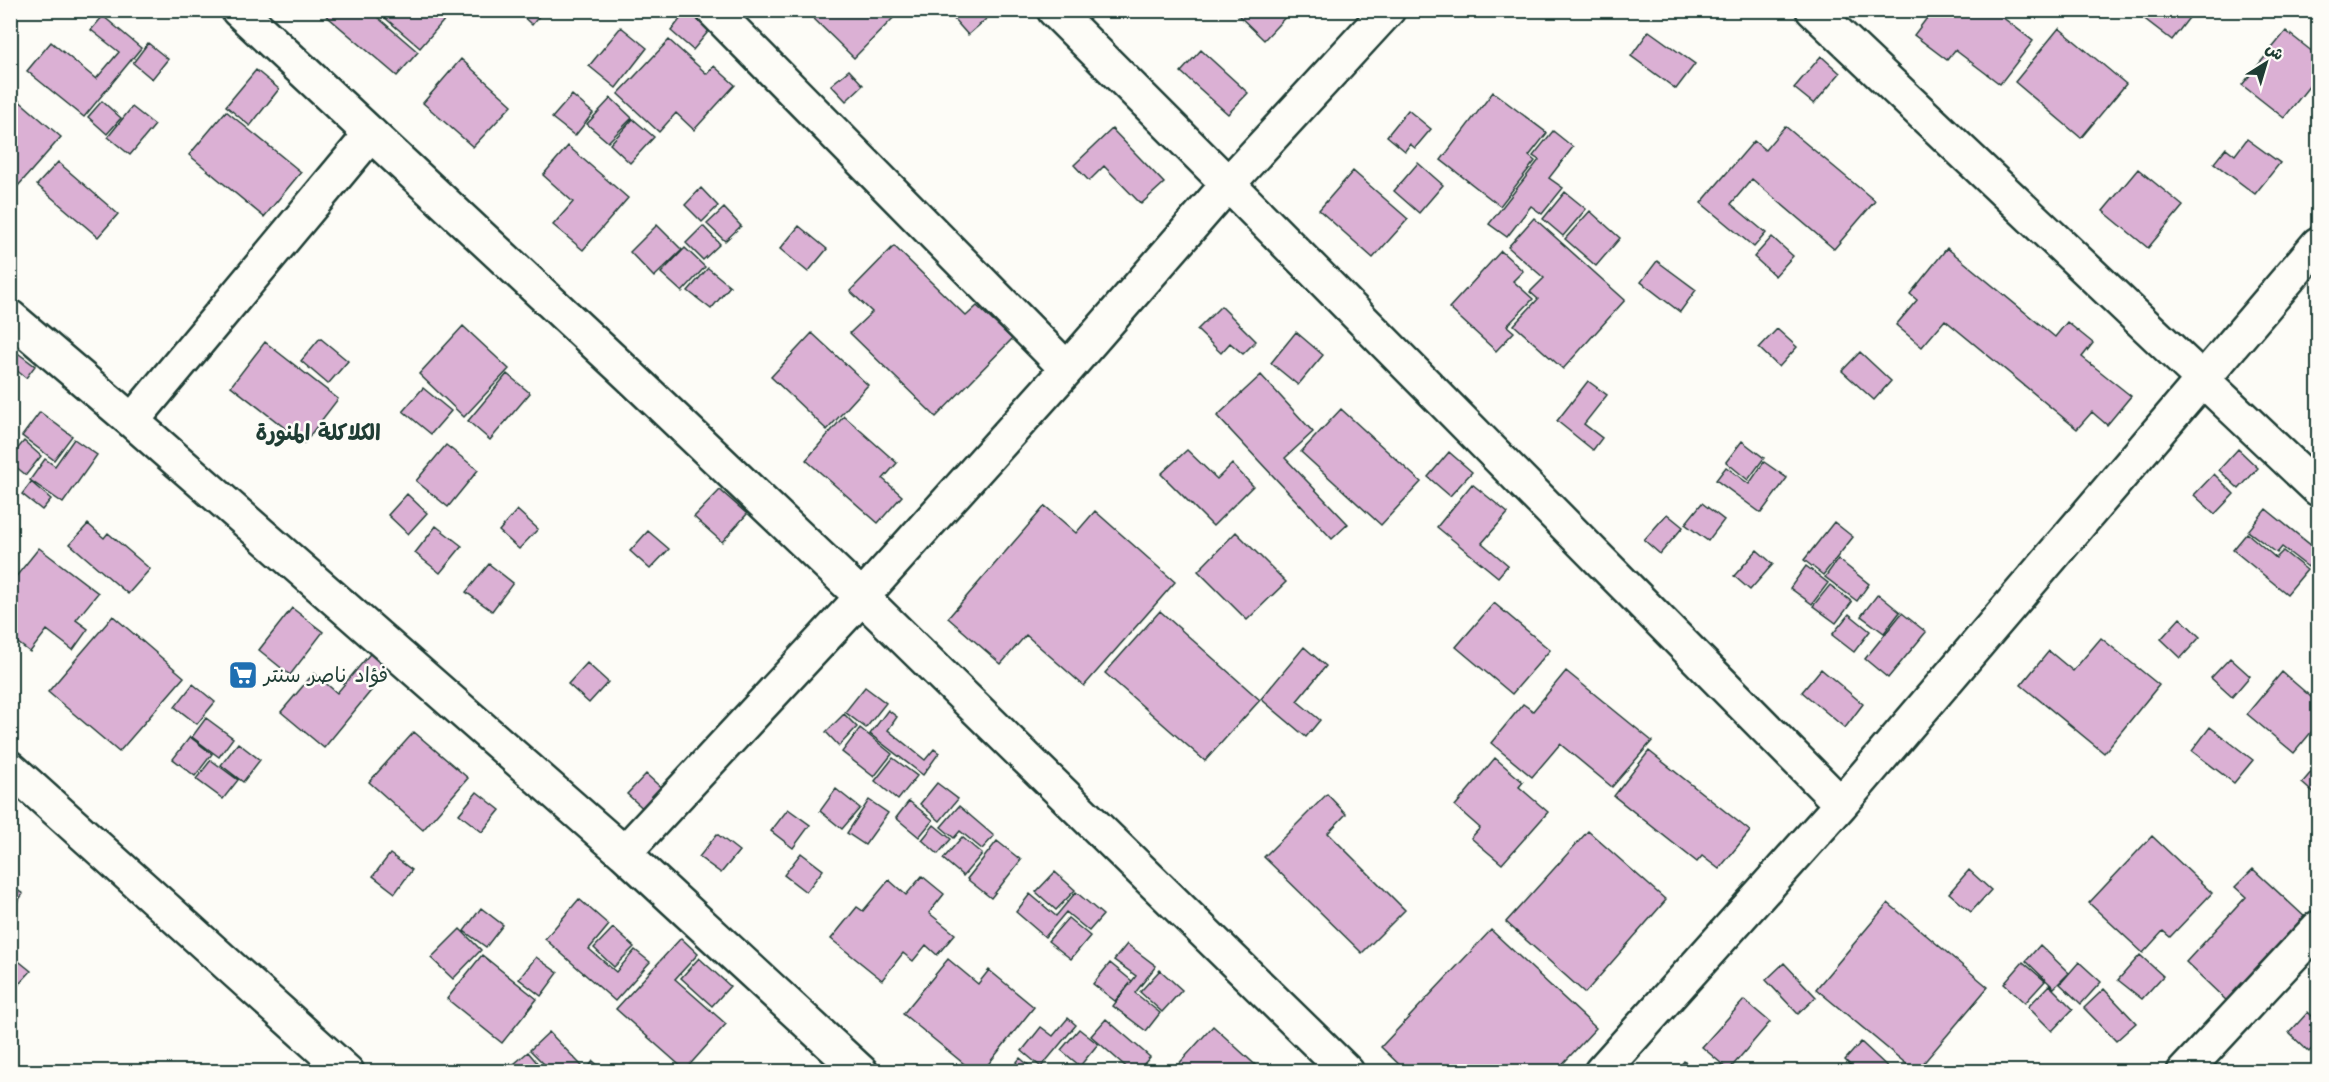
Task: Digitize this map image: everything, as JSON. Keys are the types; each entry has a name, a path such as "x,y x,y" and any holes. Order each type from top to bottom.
{"street":[{"path":"238,10 862,597 1347,1071"},
{"path":"713,10 1067,369"},
{"path":"1054,10 1840,804"},
{"path":"624,853 862,597 1067,369 1228,184 1388,10"},
{"path":"1813,10 2319,489"},
{"path":"132,422 370,134"},
{"path":"1601,1071 1840,804 2319,244"},
{"path":"10,317 624,853 861,1071"},
{"path":"10,768 347,1071"},
{"path":"2184,1071 2319,928"}],"building":[{"path":"323,10 369,10 418,52 397,76 322,12"},
{"path":"376,10 453,10 420,48"},
{"path":"516,10 544,10 532,25"},
{"path":"687,10 693,10 712,27 693,50 671,31"},
{"path":"805,10 901,10 854,58"},
{"path":"946,10 993,10 994,12 968,35"},
{"path":"1233,10 1292,10 1264,40"},
{"path":"1933,10 1993,10 2033,41 2000,84 1955,50 1947,60 1914,35"},
{"path":"2133,10 2195,10 2172,40"},
{"path":"103,16 141,48 84,117 27,71 51,42 96,79 119,52 91,30"},
{"path":"621,27 647,48 616,88 589,66"},
{"path":"2059,28 2126,84 2081,138 2015,82"},
{"path":"1649,31 1695,64 1676,89 1631,56"},
{"path":"2286,31 2318,56 2318,75 2284,118 2242,85"},
{"path":"669,40 707,74 714,66 735,85 694,130 676,113 659,132 618,94"},
{"path":"148,43 168,59 152,79 133,63"},
{"path":"1201,50 1248,93 1228,114 1181,72"},
{"path":"1821,56 1840,73 1814,104 1794,88"},
{"path":"461,59 512,105 473,147 423,103"},
{"path":"256,70 279,89 250,126 226,106"},
{"path":"849,70 863,85 846,101 831,85"},
{"path":"1493,92 1547,133 1529,156 1535,161 1500,206 1441,160"},
{"path":"572,95 593,113 575,136 552,118"},
{"path":"611,98 632,118 608,142 587,124"},
{"path":"17,99 61,137 10,195 10,106"},
{"path":"102,101 121,118 107,134 88,117"},
{"path":"132,107 155,125 130,155 108,137"},
{"path":"1408,110 1431,129 1415,148 1410,144 1405,151 1387,136"},
{"path":"226,111 301,172 264,217 189,155"},
{"path":"633,119 654,137 630,163 610,144"},
{"path":"1785,126 1875,201 1834,249 1752,179 1731,204 1766,233 1754,247 1701,203 1754,141 1765,150"},
{"path":"1112,129 1164,183 1141,204 1104,166 1089,181 1074,165"},
{"path":"1553,131 1573,147 1549,178 1563,188 1542,214 1531,206 1507,237 1489,224 1539,160 1533,156"},
{"path":"2247,139 2280,163 2255,194 2214,163 2226,148 2235,155"},
{"path":"568,146 628,198 583,250 553,225 573,202 543,175"},
{"path":"58,162 118,214 98,237 37,185"},
{"path":"1418,163 1443,185 1419,213 1394,191"},
{"path":"2138,169 2183,206 2148,248 2103,211"},
{"path":"1353,171 1408,219 1373,258 1319,210"},
{"path":"701,188 718,206 702,222 685,205"},
{"path":"1565,192 1586,209 1563,236 1543,219"},
{"path":"724,208 741,226 725,241 707,224"},
{"path":"1590,211 1620,238 1596,266 1565,239"},
{"path":"1534,218 1625,300 1563,369 1514,325 1538,299 1530,292 1544,278 1508,247"},
{"path":"657,225 682,250 654,277 630,252"},
{"path":"703,226 720,244 703,260 686,243"},
{"path":"799,226 827,249 808,272 780,249"},
{"path":"1772,237 1793,256 1775,276 1754,257"},
{"path":"894,246 966,316 977,306 1012,339 936,417 850,333 872,312 850,291"},
{"path":"685,248 705,267 682,292 661,273"},
{"path":"1947,248 2055,337 2067,322 2093,343 2082,357 2131,396 2107,425 2092,412 2077,429 1945,320 1922,347 1896,325 1917,300 1910,294"},
{"path":"1501,251 1523,271 1513,281 1533,299 1507,326 1514,332 1496,351 1449,308"},
{"path":"1657,261 1696,290 1680,312 1641,282"},
{"path":"708,268 730,286 711,309 688,291"},
{"path":"1221,306 1256,341 1243,354 1230,343 1221,353 1197,330"},
{"path":"463,326 509,369 464,417 419,374"},
{"path":"1777,329 1797,347 1779,367 1759,348"},
{"path":"1296,332 1323,355 1298,385 1271,363"},
{"path":"812,333 868,385 827,430 771,377"},
{"path":"320,338 348,361 328,384 301,361"},
{"path":"265,342 338,399 304,443 231,386"},
{"path":"15,351 35,366 26,378 10,365 10,356"},
{"path":"1860,352 1891,381 1874,400 1842,371"},
{"path":"507,374 530,393 490,440 468,421"},
{"path":"1261,375 1313,432 1285,458 1348,524 1332,539 1217,416"},
{"path":"1588,381 1607,395 1584,424 1602,438 1593,450 1557,421"},
{"path":"423,388 451,411 431,434 403,411"},
{"path":"1341,409 1421,482 1381,525 1301,452"},
{"path":"40,412 72,436 54,460 22,436"},
{"path":"844,416 897,463 883,479 902,496 878,523 806,460"},
{"path":"74,439 97,455 63,503 30,480 45,459 55,466"},
{"path":"24,441 41,456 26,475 10,462 10,458"},
{"path":"1742,441 1764,458 1748,480 1726,462"},
{"path":"446,445 478,470 448,507 416,481"},
{"path":"2238,449 2258,468 2239,489 2219,470"},
{"path":"1187,450 1217,479 1232,464 1253,486 1213,526 1161,474"},
{"path":"1449,452 1472,472 1450,496 1428,477"},
{"path":"1764,462 1787,478 1761,513 1716,480 1726,467 1749,484"},
{"path":"2214,474 2234,494 2215,514 2194,495"},
{"path":"31,482 51,499 42,510 22,494"},
{"path":"1472,484 1508,513 1482,543 1508,565 1498,577 1437,527"},
{"path":"720,490 747,514 722,542 694,517"},
{"path":"407,494 427,513 408,534 388,515"},
{"path":"1702,503 1724,520 1708,541 1685,524"},
{"path":"1045,506 1076,533 1095,511 1175,582 1084,686 1026,635 1001,664 948,618"},
{"path":"2266,509 2318,551 2308,567 2282,547 2277,553 2248,531"},
{"path":"517,510 538,529 519,549 499,531"},
{"path":"1667,514 1683,527 1660,554 1644,540"},
{"path":"1834,522 1853,537 1823,575 1804,560"},
{"path":"88,524 104,538 108,533 150,569 128,594 70,544"},
{"path":"436,526 462,546 440,573 415,553"},
{"path":"648,531 669,549 650,569 630,551"},
{"path":"1236,532 1286,582 1247,620 1198,571"},
{"path":"2247,533 2276,558 2283,551 2307,570 2287,594 2233,550"},
{"path":"39,548 98,593 76,620 88,629 73,650 47,630 30,652 10,637 10,584"},
{"path":"1757,550 1773,564 1750,590 1734,576"},
{"path":"1838,559 1869,584 1857,601 1825,577"},
{"path":"489,564 513,583 492,611 466,592"},
{"path":"1806,566 1828,583 1812,604 1790,588"},
{"path":"1830,585 1852,602 1836,623 1813,606"},
{"path":"1878,594 1900,612 1884,633 1861,616"},
{"path":"1494,603 1550,650 1512,694 1456,647"},
{"path":"292,608 323,632 290,675 259,650"},
{"path":"1160,611 1260,700 1205,761 1105,673"},
{"path":"1902,613 1926,632 1888,678 1865,659"},
{"path":"1849,614 1870,631 1854,652 1832,635"},
{"path":"113,616 184,677 119,752 48,692"},
{"path":"2180,618 2200,637 2181,658 2161,639"},
{"path":"2101,638 2159,685 2104,753 2021,685 2049,651 2073,671"},
{"path":"1304,647 1326,666 1297,701 1320,720 1306,737 1261,699"},
{"path":"374,649 393,664 324,748 281,712 314,673 337,693"},
{"path":"2230,658 2250,676 2232,697 2211,678"},
{"path":"587,663 608,682 589,703 568,684"},
{"path":"1821,669 1863,704 1845,728 1802,692"},
{"path":"1566,671 1652,741 1612,787 1560,744 1532,777 1491,743 1523,704 1533,711"},
{"path":"2282,672 2318,703 2318,724 2294,753 2247,714"},
{"path":"193,684 215,702 197,724 175,707"},
{"path":"865,687 886,703 866,728 845,712"},
{"path":"888,710 897,717 888,730 925,760 934,749 939,753 923,775 870,734"},
{"path":"844,714 857,727 839,746 826,732"},
{"path":"206,718 233,738 219,757 192,737"},
{"path":"2210,727 2253,760 2234,783 2192,751"},
{"path":"860,728 892,754 874,777 842,752"},
{"path":"414,732 468,778 423,830 369,782"},
{"path":"190,737 212,754 195,776 173,759"},
{"path":"238,743 260,760 243,782 221,765"},
{"path":"1649,751 1750,831 1719,869 1702,856 1697,862 1614,796"},
{"path":"893,758 917,776 898,800 875,781"},
{"path":"1495,758 1523,782 1519,787 1548,812 1502,864 1471,838 1480,828 1455,806"},
{"path":"211,760 238,780 223,799 196,779"},
{"path":"2318,764 2318,797 2302,783"},
{"path":"646,774 666,792 647,812 627,794"},
{"path":"937,783 958,799 940,821 920,804"},
{"path":"836,789 860,808 842,829 820,811"},
{"path":"477,792 500,810 482,832 459,814"},
{"path":"1327,794 1346,814 1328,833 1405,910 1362,953 1264,857"},
{"path":"869,800 888,813 865,845 847,833"},
{"path":"909,801 933,820 919,837 896,818"},
{"path":"959,806 994,836 982,849 960,831 954,838 941,827"},
{"path":"788,809 810,825 793,848 771,831"},
{"path":"934,825 951,839 938,854 922,840"},
{"path":"1588,831 1666,900 1585,993 1506,922"},
{"path":"717,834 739,851 721,873 699,857"},
{"path":"2152,836 2212,893 2170,937 2163,931 2143,953 2089,903"},
{"path":"962,837 982,854 963,876 943,859"},
{"path":"997,841 1021,860 991,898 967,879"},
{"path":"801,853 823,870 806,892 784,875"},
{"path":"390,854 412,870 395,893 373,876"},
{"path":"2253,869 2307,919 2229,1003 2186,962 2246,897 2235,887"},
{"path":"1969,870 1991,890 1971,912 1949,893"},
{"path":"1055,872 1075,890 1056,910 1036,892"},
{"path":"922,876 944,894 929,913 955,934 937,955 926,945 913,961 903,953 882,980 831,939 857,907 863,911 889,880 906,895"},
{"path":"10,885 23,894 10,912"},
{"path":"1076,892 1103,915 1089,931 1066,912 1045,937 1016,912 1030,894 1056,916"},
{"path":"579,899 609,925 589,949 616,972 635,950 650,962 615,1001 545,939"},
{"path":"1888,903 1988,987 1916,1072 1816,989"},
{"path":"481,908 503,925 486,947 464,931"},
{"path":"1068,918 1090,936 1071,959 1048,941"},
{"path":"613,928 634,947 614,967 594,948"},
{"path":"460,929 481,950 453,979 431,958"},
{"path":"1491,930 1596,1028 1555,1072 1407,1072 1381,1047"},
{"path":"681,938 698,954 675,979 726,1024 685,1070 616,1009"},
{"path":"1127,944 1156,966 1135,993 1160,1013 1146,1031 1113,1006 1136,976 1114,960"},
{"path":"2040,945 2069,973 2054,988 2026,961"},
{"path":"10,954 31,971 10,994"},
{"path":"482,955 537,999 502,1043 447,999"},
{"path":"2140,955 2163,976 2142,999 2118,980"},
{"path":"536,957 558,973 541,996 519,979"},
{"path":"699,958 730,986 712,1006 681,978"},
{"path":"948,959 978,984 989,970 1034,1007 982,1072 974,1072 903,1014"},
{"path":"2023,962 2045,981 2025,1003 2004,984"},
{"path":"2079,962 2101,982 2081,1004 2060,984"},
{"path":"1110,963 1132,981 1115,1001 1093,984"},
{"path":"1784,963 1816,997 1798,1014 1766,980"},
{"path":"1160,970 1182,990 1162,1012 1140,992"},
{"path":"2049,985 2073,1009 2052,1031 2028,1007"},
{"path":"2104,989 2136,1023 2116,1041 2084,1008"},
{"path":"1744,1000 1770,1022 1729,1070 1702,1047"},
{"path":"2308,1012 2318,1022 2318,1042 2309,1052 2289,1033"},
{"path":"1068,1018 1076,1025 1041,1067 1022,1051 1041,1027 1053,1036"},
{"path":"1106,1019 1150,1057 1137,1072 1132,1072 1091,1036"},
{"path":"1213,1026 1263,1072 1181,1072 1176,1067"},
{"path":"1079,1029 1098,1044 1080,1066 1061,1050"},
{"path":"549,1032 582,1066 577,1072 552,1072 530,1050"},
{"path":"1861,1042 1893,1072 1857,1072 1845,1060"},
{"path":"528,1052 545,1072 508,1072 507,1070"},
{"path":"1020,1058 1037,1072 1009,1072"},
{"path":"593,1061 606,1072 585,1072"},
{"path":"1684,1061 1697,1072 1675,1072"}],"place":[{"name":"فؤاد ناصر سنتر","path":"243,675"}],"district":[{"name":"الكلاكلة المنورة","path":"318,432"}]}
